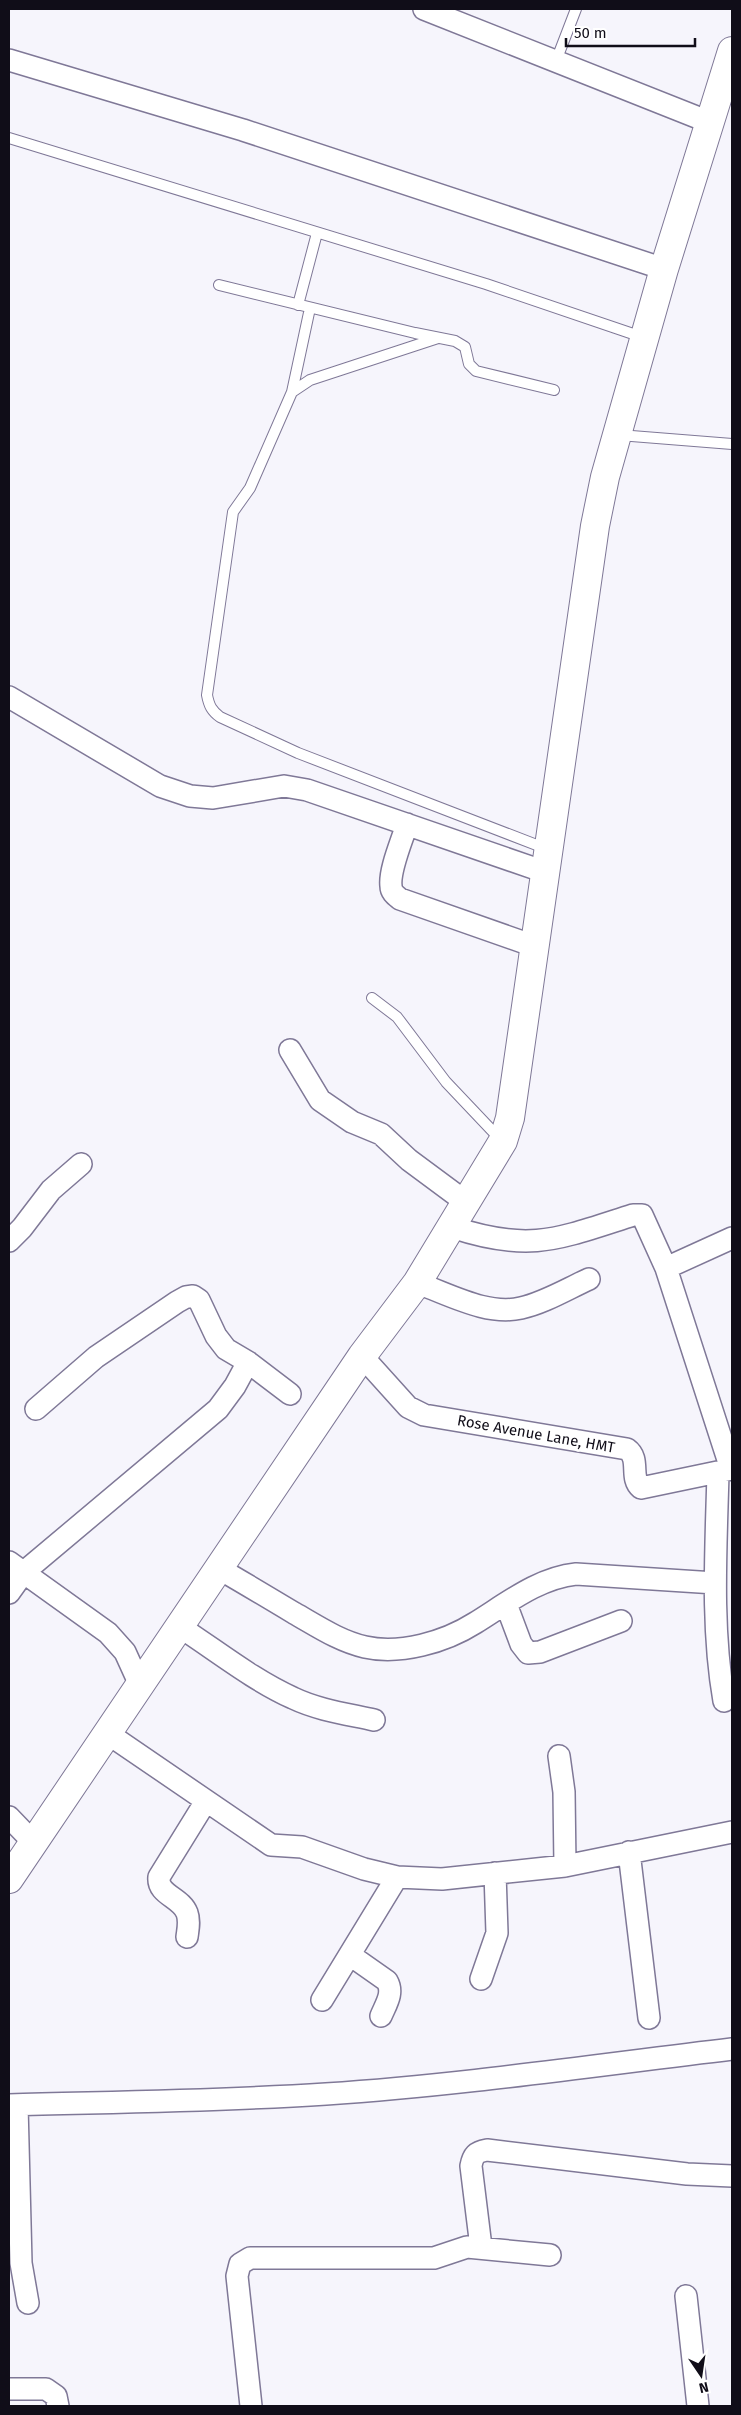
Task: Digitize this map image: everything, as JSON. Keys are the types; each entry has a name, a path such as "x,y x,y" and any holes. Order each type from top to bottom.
{"street":[{"path":"424,9 709,122"},
{"path":"9,1879 362,1356 418,1283 503,1141 510,1118 595,526 605,477 664,269 732,51"},
{"path":"9,60 243,130 664,269"},
{"path":"9,697 152,782 190,796 213,798 284,786 307,790 407,824 546,860"},
{"path":"407,824 392,875 391,886 394,894 400,899 534,946"},
{"path":"290,1050 320,1100 352,1122 381,1134 404,1156 467,1203"},
{"path":"9,1241 22,1228 51,1190 82,1164"},
{"path":"452,1227 496,1240 535,1242 567,1236 638,1214 645,1220 666,1268 727,1470 715,1583 716,1646 724,1702"},
{"path":"666,1268 732,1238"},
{"path":"418,1283 484,1307 509,1309 533,1304 589,1280"},
{"path":"36,1408 96,1357 186,1297 193,1296 199,1300 216,1336 226,1349 248,1362 290,1394"},
{"name":"Rose Avenue Lane, HMT","path":"362,1356 408,1407 424,1415 627,1449 635,1459 637,1484 641,1488 727,1470"},
{"path":"9,1593 16,1567 218,1408 235,1386 248,1362"},
{"path":"16,1567 108,1632 125,1652 140,1684"},
{"path":"218,1568 331,1634 366,1647 404,1648 438,1640 472,1625 551,1579 576,1574 715,1583"},
{"path":"506,1604 521,1644 528,1653 540,1652 621,1621"},
{"path":"180,1626 259,1680 294,1698 325,1709 374,1720"},
{"path":"107,1733 271,1845 302,1847 397,1877 442,1879 565,1866 732,1832"},
{"path":"559,1756 564,1792 565,1866"},
{"path":"187,1937 187,1913 182,1905 162,1890 158,1883 159,1877 206,1801"},
{"path":"9,1817 34,1843"},
{"path":"629,1852 649,2018"},
{"path":"481,1978 497,1932 495,1873"},
{"path":"322,2000 397,1877"},
{"path":"350,1955 387,1981 390,1986 391,1993 381,2016"},
{"path":"28,2303 15,2264 13,2105 203,2101 328,2094 472,2080 732,2049"},
{"path":"481,2247 471,2166 473,2156 478,2151 487,2150 687,2174 732,2176"},
{"path":"251,2406 236,2276 240,2264 250,2258 434,2258 467,2247 550,2255"},
{"path":"686,2296 698,2406"},
{"path":"9,2389 46,2389 56,2396 58,2406"}],"lane":[{"path":"556,61 576,9"},
{"path":"9,138 486,284 645,338"},
{"path":"298,305 317,233"},
{"path":"219,285 461,343 468,352 469,364 476,371 554,390"},
{"path":"310,308 292,392 250,488 233,512 207,695 212,711 220,717 298,753 546,860"},
{"path":"292,392 310,380 438,338"},
{"path":"617,435 732,444"},
{"path":"372,998 397,1017 446,1082 503,1141"}]}
